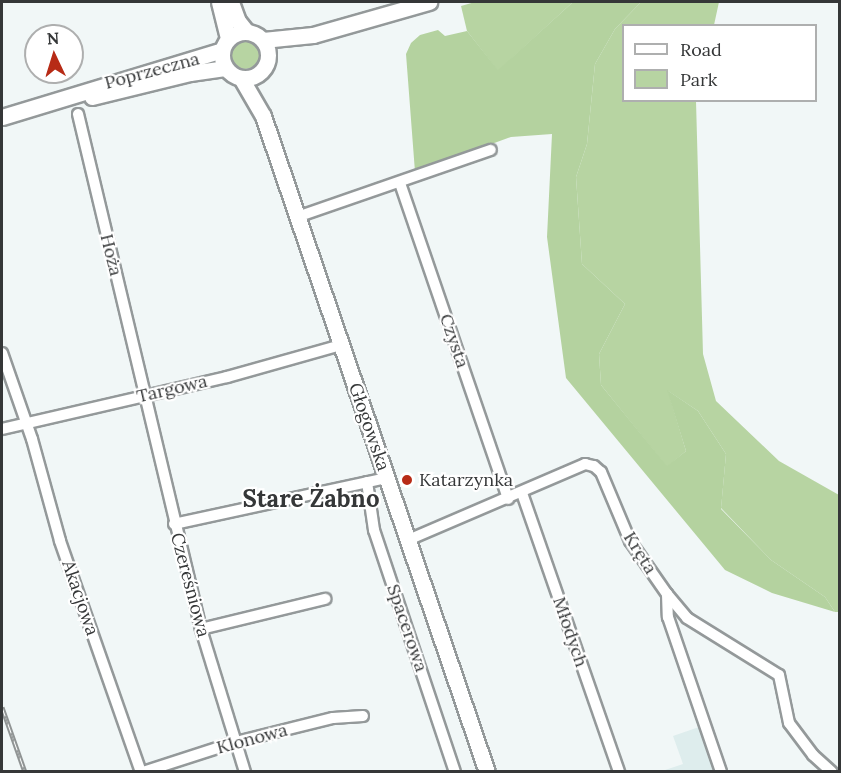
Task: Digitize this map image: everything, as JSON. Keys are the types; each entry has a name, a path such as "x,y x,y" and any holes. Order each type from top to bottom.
{"street":[{"path":"219,2 225,44 225,68 241,78 259,74 268,58 313,35"},
{"path":"231,2 238,21 247,32 263,40 313,35 429,2"},
{"path":"225,44 247,32"},
{"path":"263,40 268,58"},
{"name":"Poprzeczna","path":"7,115 225,44"},
{"name":"Poprzeczna","path":"7,115 57,107 190,73 225,68"},
{"name":"Głogowska","path":"259,74 263,116"},
{"name":"Głogowska","path":"241,78 263,116 488,771"},
{"name":"Hoża","path":"78,114 145,396"},
{"path":"297,217 491,150"},
{"name":"Czysta","path":"400,183 508,499"},
{"name":"Targowa","path":"2,429 145,396 341,345"},
{"name":"Akacjowa","path":"2,353 26,423 60,541 142,771"},
{"name":"Czereśniowa","path":"145,396 201,629 245,771"},
{"name":"Kręta","path":"408,540 585,464 594,466 601,472 630,541 667,594 687,618 779,675 789,723 813,755 832,771"},
{"path":"174,524 387,478"},
{"name":"Spacerowa","path":"367,482 374,530 455,771"},
{"name":"Młodych","path":"522,493 619,771"},
{"path":"667,594 668,617 721,771"},
{"path":"201,629 325,599"},
{"name":"Klonowa","path":"142,771 236,742 333,718 363,716"}],"shaded area":[{"path":"699,727 713,771 662,771 683,764 673,736"}],"green space":[{"path":"475,2 573,2 498,71 467,31 461,6"},
{"path":"573,2 641,2 615,29 595,64 587,144 576,177 582,264 625,304 599,354 601,385 667,466 686,451 667,390 698,411 726,454 721,509 771,560 825,597 835,612 772,593 725,570 566,378 547,237 552,134 511,137 415,172 406,54 411,43 420,35 438,30 445,36 467,31 498,70"},
{"path":"641,2 719,2 714,24 622,24 622,102 696,102 703,354 716,401 779,461 839,495 839,612 835,612 825,597 771,560 721,508 726,454 698,411 668,391 686,451 667,467 601,385 599,354 625,304 582,264 576,177 587,144 595,64 615,29"},
{"path":"245,39 256,43 260,54 256,65 245,69 234,65 230,54 234,43"}],"railway":[{"path":"2,707 25,772"}],"place":[{"name":"Katarzynka","path":"407,480"}],"district":[{"name":"Stare Żabno","path":"311,499"}]}
